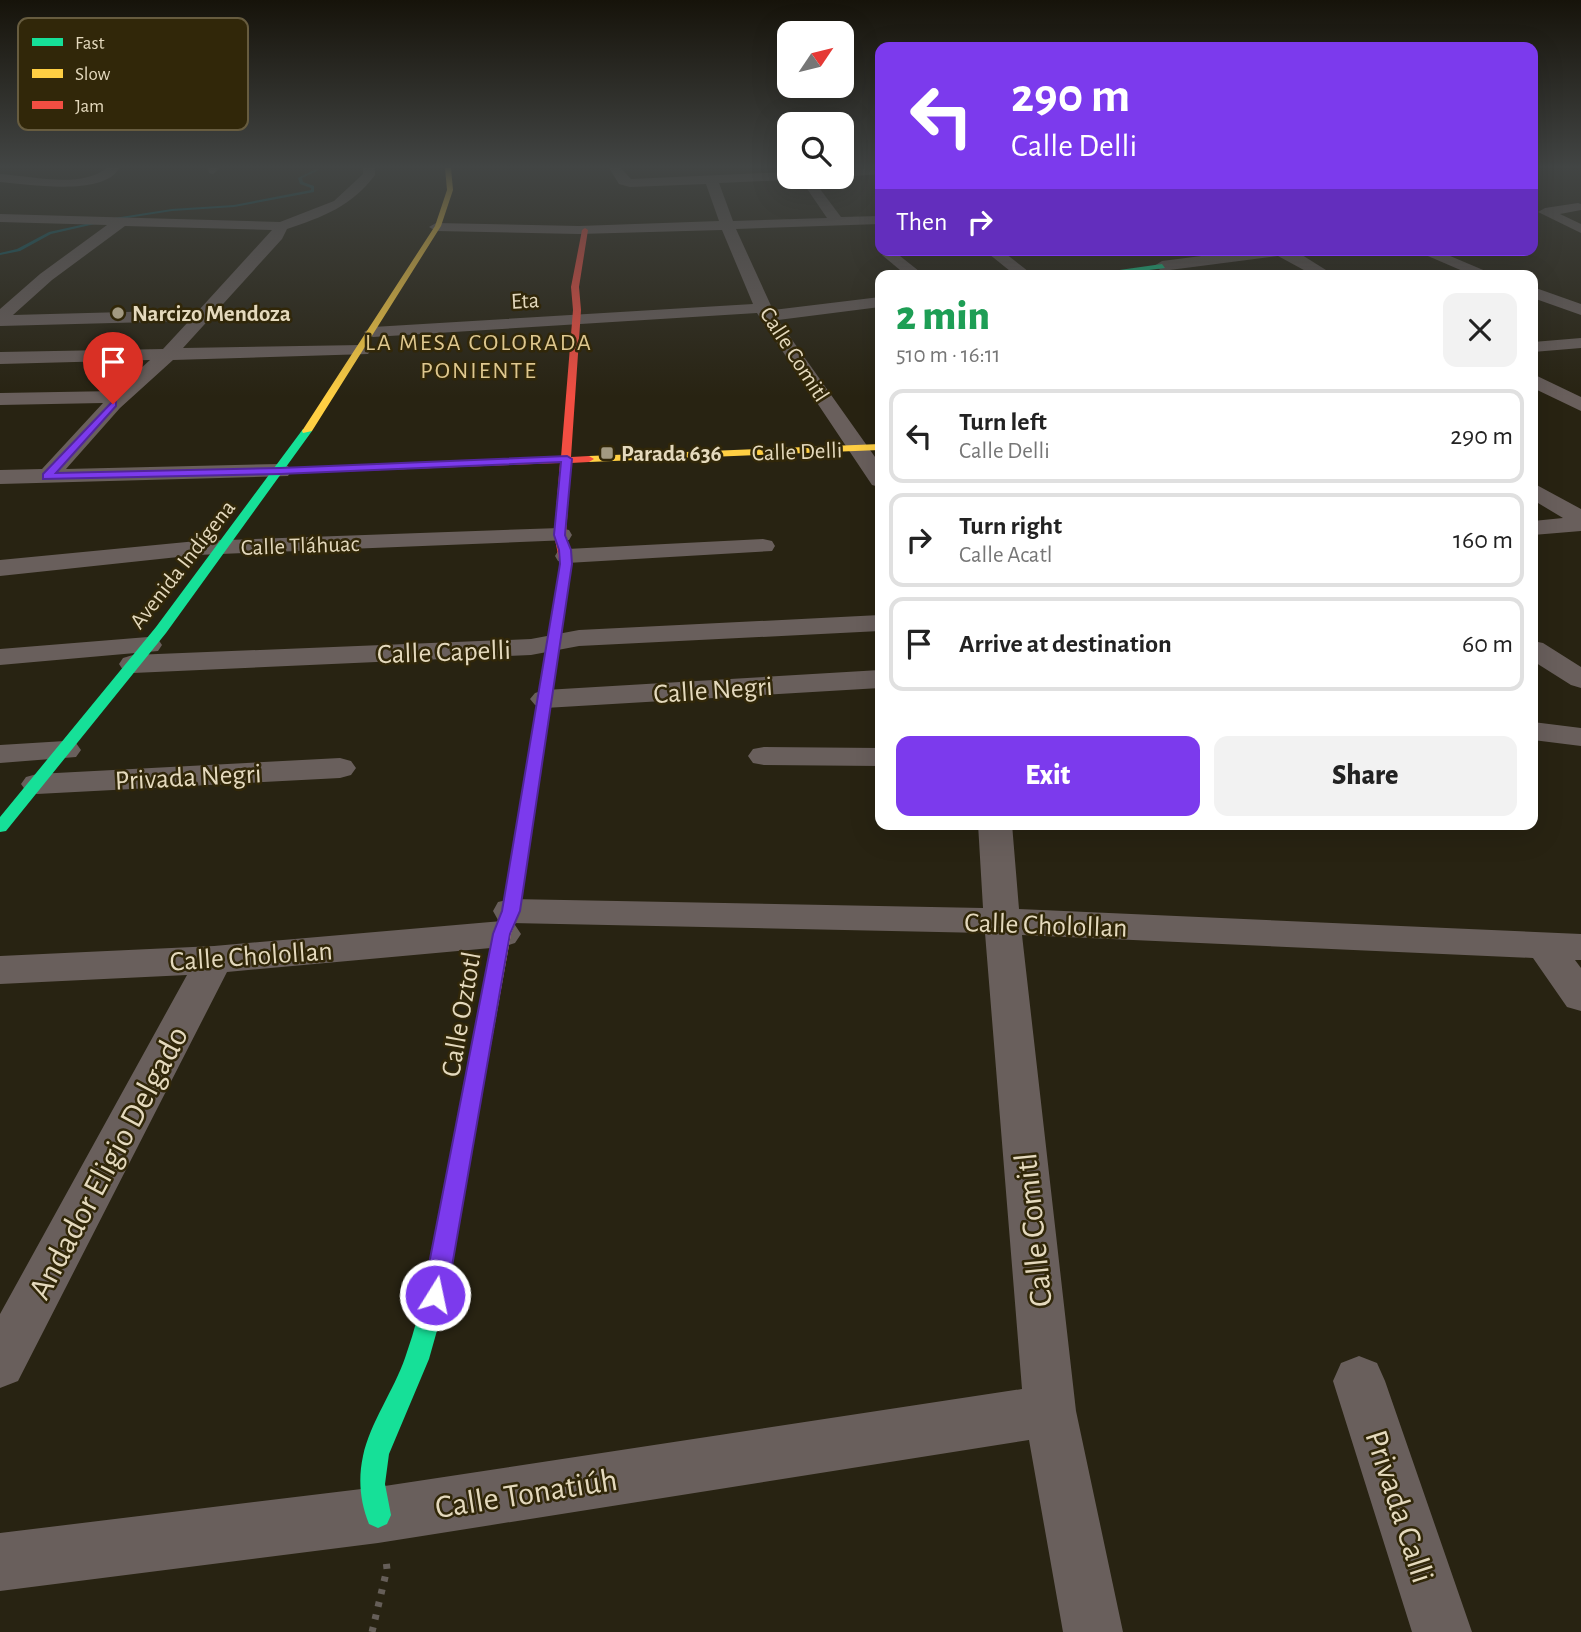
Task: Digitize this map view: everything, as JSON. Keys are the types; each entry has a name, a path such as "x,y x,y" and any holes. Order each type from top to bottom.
{"street":[{"path":"0,319 41,281 91,244"},
{"path":"47,477 121,397 168,354 270,244"},
{"name":"Avenida Indígena","path":"0,827 65,750 226,547 362,350 425,244"},
{"name":"Calle Oztotl","path":"378,1515 370,1489 376,1454 417,1359 435,1295 506,922 545,699 554,642 563,546 577,310 574,278 585,244"},
{"name":"Calle Comitl","path":"736,244 765,312 875,473"},
{"path":"891,256 910,270"},
{"path":"999,256 1018,270"},
{"path":"1148,256 1170,270"},
{"path":"1125,270 1237,256"},
{"path":"1289,256 1316,270"},
{"path":"1437,256 1474,270"},
{"path":"13,282 41,281"},
{"path":"1538,294 1581,310"},
{"path":"1556,301 1581,302"},
{"name":"Eta","path":"373,332 765,312 875,302"},
{"path":"0,319 205,315"},
{"path":"1538,347 1581,343"},
{"path":"0,358 362,350"},
{"path":"1538,383 1581,405"},
{"path":"1538,393 1581,389"},
{"path":"2,401 121,397"},
{"name":"Calle Delli","path":"0,477 280,471 875,447"},
{"path":"1538,493 1581,522"},
{"path":"1538,527 1581,522"},
{"name":"Calle Tláhuac","path":"0,568 226,547 763,546"},
{"name":"Calle Capelli","path":"0,657 531,647 579,638 875,623"},
{"path":"1538,652 1581,680"},
{"name":"Calle Negri","path":"545,699 875,679"},
{"path":"1538,732 1581,737"},
{"path":"0,754 65,750"},
{"path":"764,756 875,758"},
{"name":"Privada Negri","path":"37,784 340,768"},
{"name":"Calle Comitl","path":"995,830 1050,1411 1093,1632"},
{"name":"Calle Cholollan","path":"0,970 214,960 506,922 1002,921 1563,947"},
{"path":"1563,947 1581,997"},
{"name":"Andador Eligio Delgado","path":"0,1364 214,960"},
{"name":"Privada Calli","path":"1360,1381 1442,1632"},
{"name":"Calle Tonatiúh","path":"0,1562 378,1515 1050,1411"}],"path":[{"path":"372,1632 387,1570 385,1541 378,1515"}],"waterway":[{"path":"0,254 29,244"}],"traffic: fast":[{"path":"1129,270 1162,266"},
{"path":"0,827 161,630 307,431"},
{"path":"378,1515 372,1484 376,1454 417,1359 435,1295 468,1117"}],"traffic: slow":[{"path":"307,431 426,244"},
{"path":"589,459 875,447"},
{"path":"468,1117 502,934 511,911 535,759"}],"traffic: jam":[{"path":"535,759 566,564 560,535 577,310 575,287 583,244"},
{"path":"280,471 589,459"}],"place":[{"name":"Narcizo Mendoza","path":"118,313"},
{"name":"Parada 636","path":"607,453"}],"district":[{"name":"LA MESA COLORADA PONIENTE","path":"479,356"}],"route":[{"path":"113,404 47,477 567,459 560,535 567,556 545,699 511,911 502,934 435,1295"}]}
